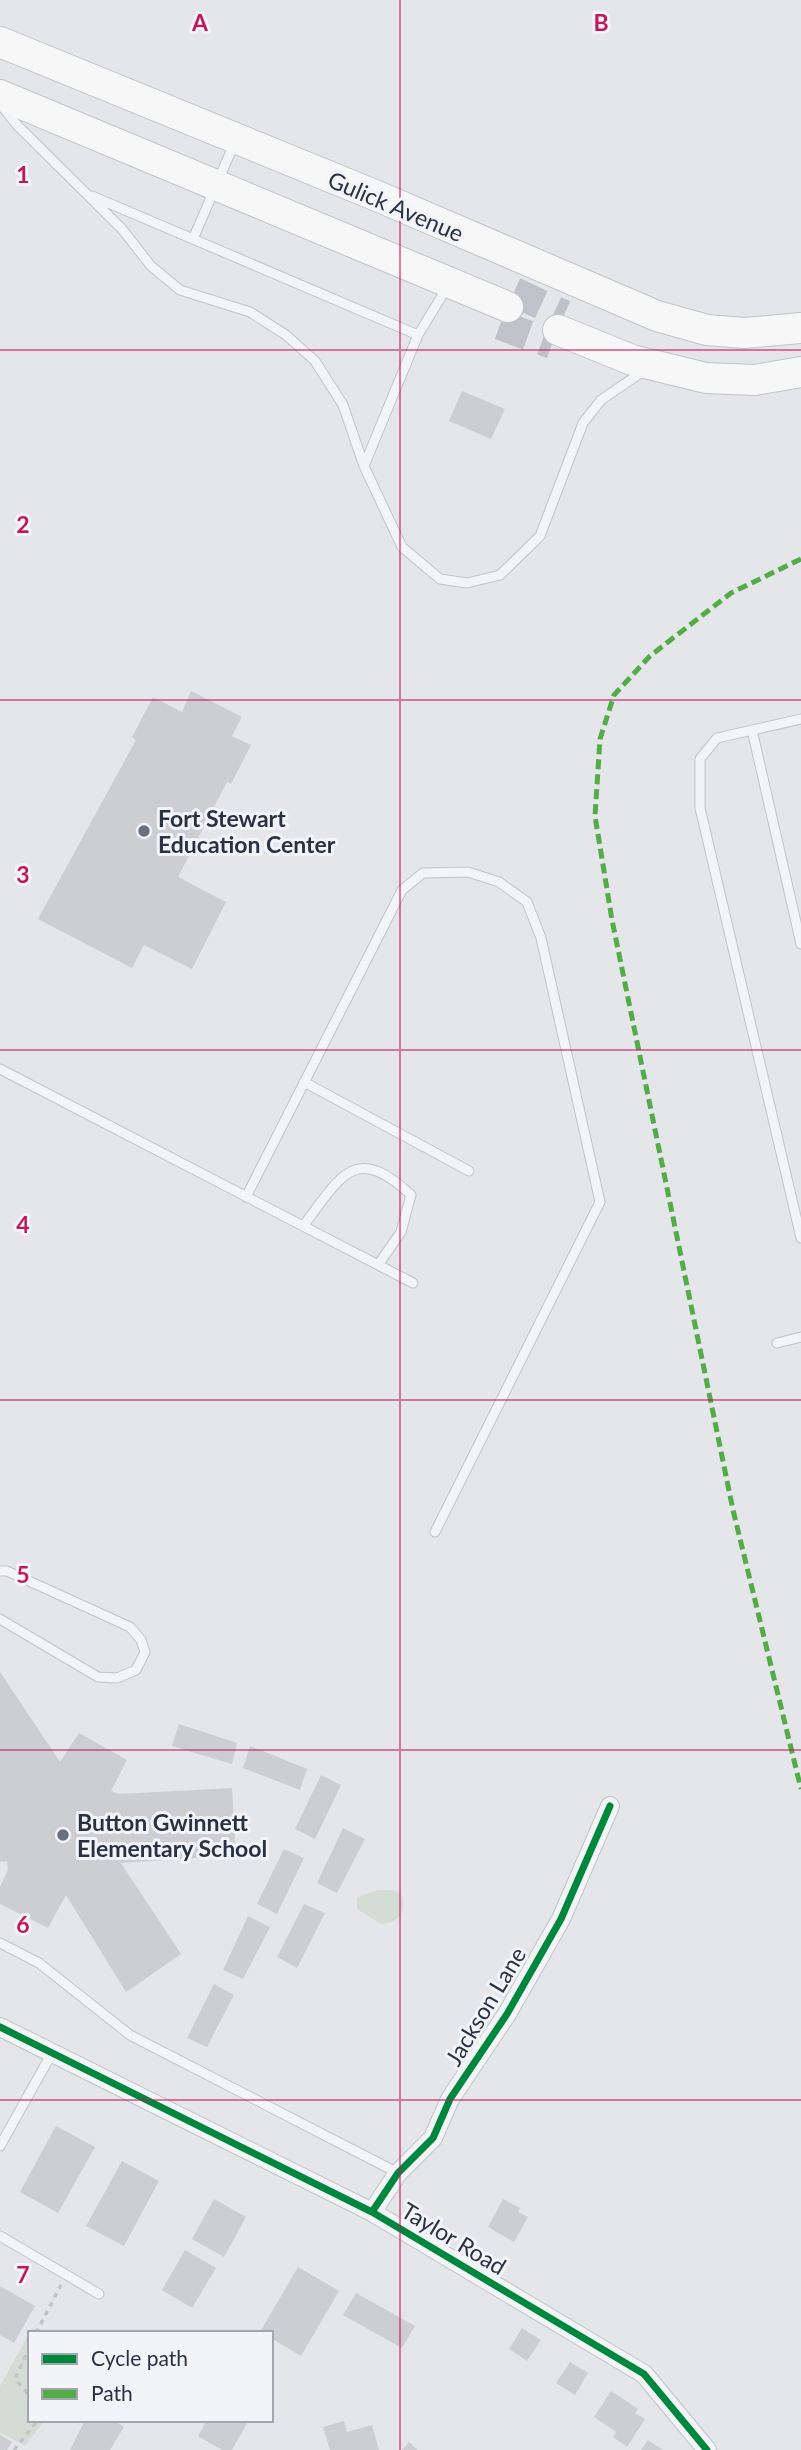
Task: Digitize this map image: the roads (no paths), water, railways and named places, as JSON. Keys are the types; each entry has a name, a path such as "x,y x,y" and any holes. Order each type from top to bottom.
{"main road":[{"name":"Gulick Avenue","path":"0,42 657,316 707,330 744,332 801,328"},
{"path":"0,95 507,308"},
{"path":"564,332 653,365 706,378 755,380 801,372"}],"street":[{"name":"Jackson Lane","path":"372,2212 398,2173 433,2138 450,2099 507,2014 561,1919 610,1806"},
{"name":"Taylor Road","path":"0,2027 372,2212 644,2374 706,2450"}],"lane":[{"path":"0,103 16,124 122,229 151,265 180,290 250,312 286,335 315,361 343,405 364,466 402,547 440,579 467,583 500,575 540,536 583,423 601,400 653,365"},
{"path":"193,239 237,139"},
{"path":"87,194 418,334"},
{"path":"364,466 418,334 450,282"},
{"path":"801,719 717,738 700,759 700,808 801,1238"},
{"path":"752,730 801,944"},
{"path":"246,1197 402,890 423,873 468,872 499,882 527,902 541,938 600,1202 435,1532"},
{"path":"0,1069 412,1283"},
{"path":"304,1082 469,1171"},
{"path":"303,1226 336,1184 354,1168 374,1168 411,1195 401,1232 378,1265"},
{"path":"778,1343 801,1337"},
{"path":"0,1571 7,1571 130,1628 141,1640 145,1652 136,1670 117,1678 98,1676 0,1619"},
{"path":"0,1943 39,1963 130,2035 398,2173"},
{"path":"0,2146 52,2053"},
{"path":"0,2236 99,2294"}],"tunnel":[{"path":"514,292 564,315"},
{"path":"500,325 552,344"}],"place":[{"name":"Fort Stewart Education Center","path":"144,831"},
{"name":"Button Gwinnett Elementary School","path":"63,1835"}]}
